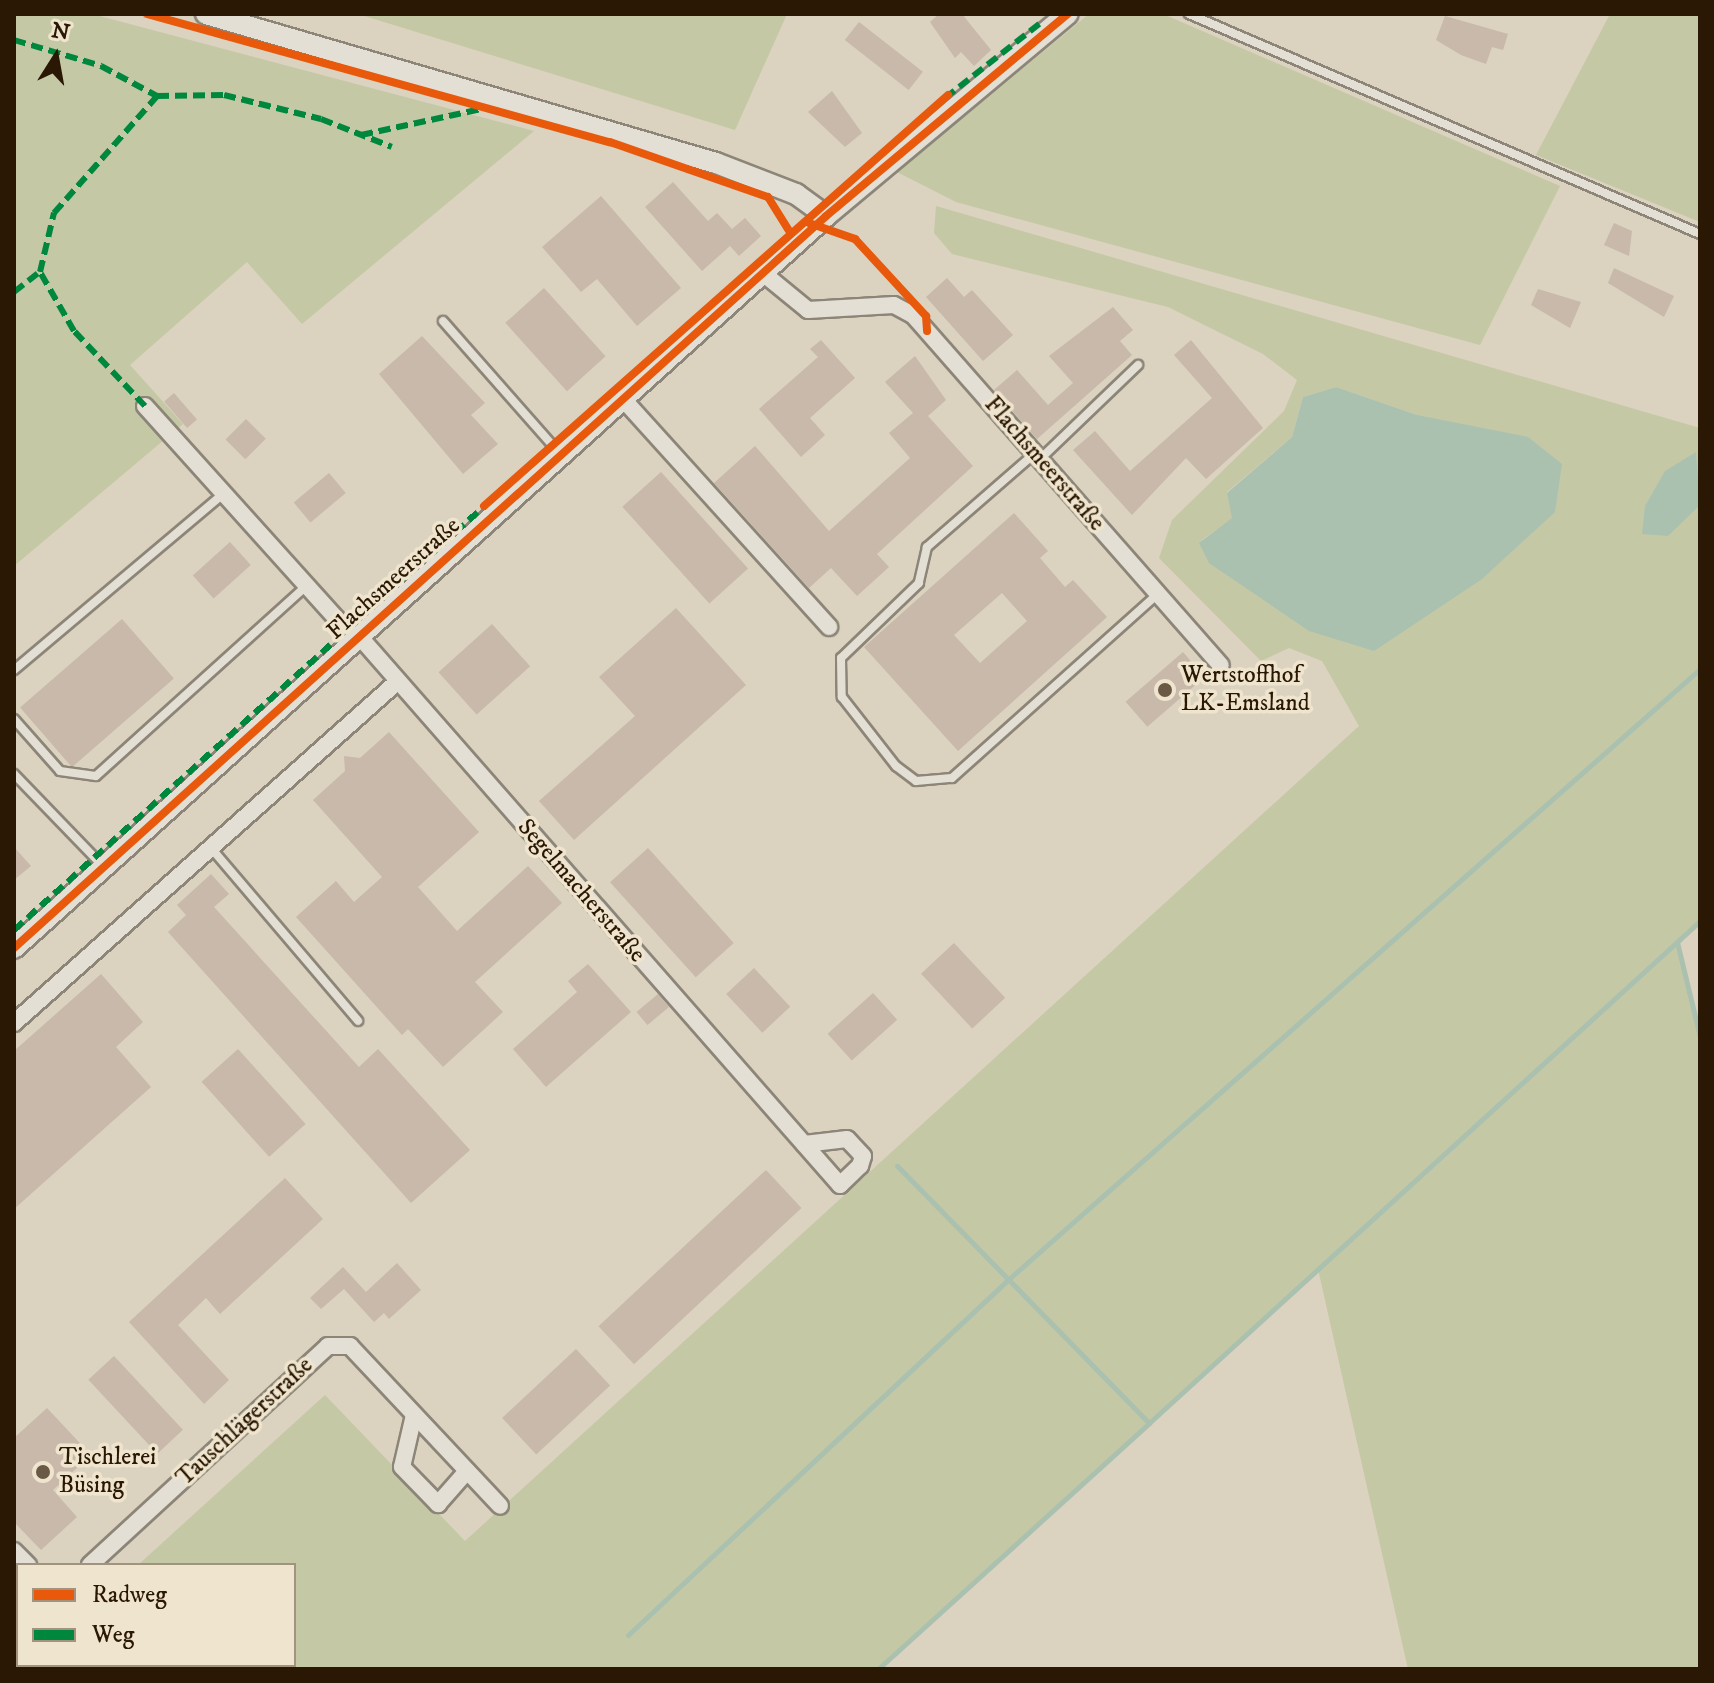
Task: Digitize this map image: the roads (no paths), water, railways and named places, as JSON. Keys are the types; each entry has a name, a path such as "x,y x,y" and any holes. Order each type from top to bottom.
{"street":[{"path":"206,14 716,163 796,194 826,216"},
{"name":"Flachsmeerstraße","path":"14,948 826,216 1068,14"},
{"name":"Flachsmeerstraße","path":"764,274 808,310 894,305 913,315 1220,665"},
{"path":"624,400 829,627"},
{"name":"Segelmacherstraße","path":"145,406 306,586 358,638 804,1144"},
{"path":"14,1023 397,682"},
{"name":"Tauschlägerstraße","path":"92,1563 328,1346 350,1346 500,1506"},
{"path":"414,1415 402,1467 438,1504 467,1471"}],"lane":[{"path":"1189,14 1700,234"},
{"path":"443,321 561,456"},
{"path":"1138,365 1037,456 927,547 919,583 841,658 842,697 896,766 916,781 952,778 1158,594"},
{"path":"14,670 223,494"},
{"path":"14,719 60,771 96,776 306,586"},
{"path":"14,774 104,867"},
{"path":"211,847 358,1021"}],"waterway":[{"path":"628,1635 1011,1277 1700,669"},
{"path":"1149,1423 1700,921"},
{"path":"1677,942 1700,1037"},
{"path":"878,1669 1149,1423 897,1166"}],"place":[{"name":"Wertstoffhof LK-Emsland","path":"1165,690"},
{"name":"Tischlerei Büsing","path":"43,1472"}]}
